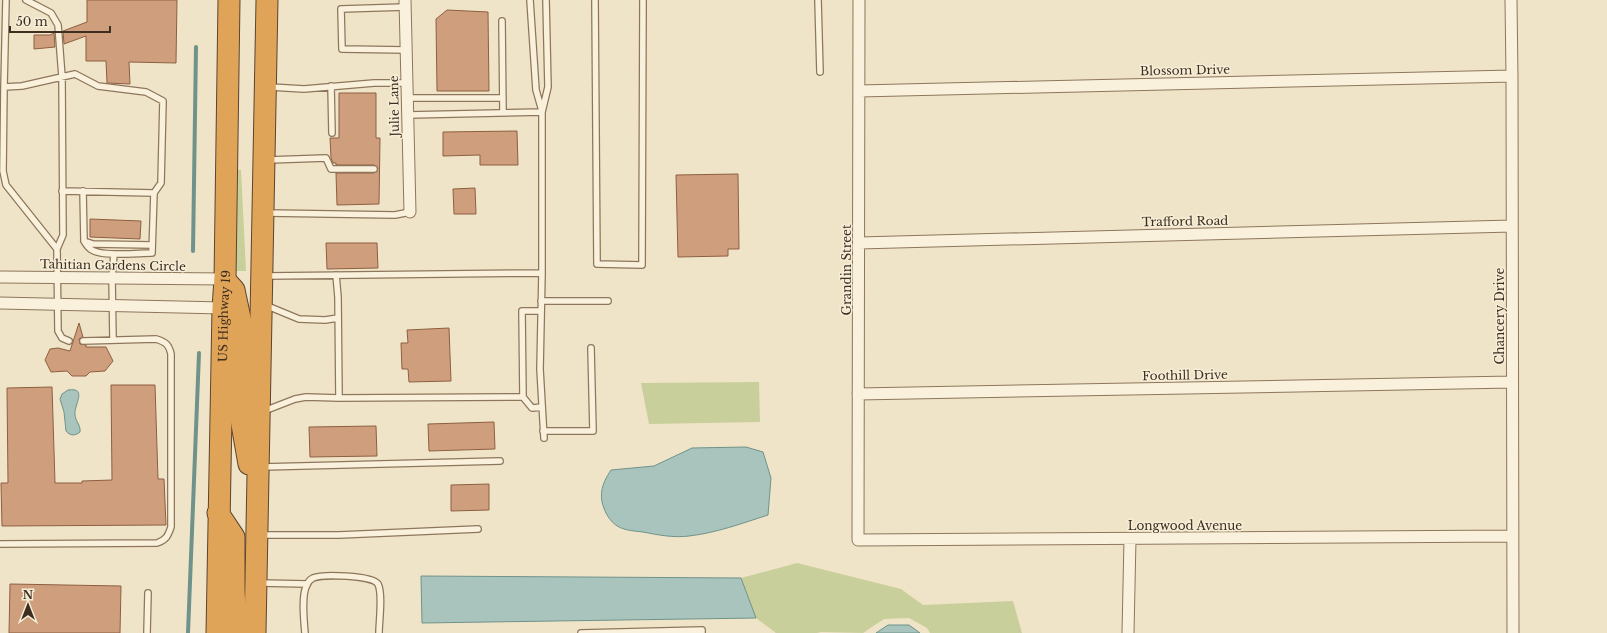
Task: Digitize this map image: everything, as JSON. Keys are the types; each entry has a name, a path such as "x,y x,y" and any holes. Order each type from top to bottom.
{"highway":[{"name":"US Highway 19","path":"217,633 218,513 225,279 229,0"},
{"path":"256,633 267,0"},
{"path":"225,279 234,290 241,323 240,413 257,508"},
{"path":"218,513 234,537 236,633"}],"street":[{"name":"Grandin Street","path":"858,540 859,0"},
{"name":"Chancery Drive","path":"1511,0 1512,633"},
{"name":"Julie Lane","path":"405,3 410,212"},
{"name":"Blossom Drive","path":"859,91 1512,76"},
{"name":"Trafford Road","path":"859,242 1512,226"},
{"name":"Tahitian Gardens Circle","path":"0,277 225,279"},
{"path":"0,303 223,308"},
{"name":"Foothill Drive","path":"858,394 1512,382"},
{"name":"Longwood Avenue","path":"858,540 1512,536"},
{"path":"1128,633 1130,539"}],"lane":[{"path":"6,0 2,171 6,185 56,249"},
{"path":"26,0 46,10 54,18 58,25 62,77 63,235 56,249 57,304 58,331 62,338 69,341"},
{"path":"530,0 536,90 542,112"},
{"path":"544,438 540,369 542,273 542,112 548,87 546,0"},
{"path":"596,0 597,264 642,265 643,0"},
{"path":"818,0 820,72"},
{"path":"405,3 341,9 342,49 406,50"},
{"path":"502,21 503,113"},
{"path":"4,87 22,86 75,74 98,86 146,92 163,101 161,183 154,194 152,253 114,254 98,253 91,250 84,240 83,191"},
{"path":"266,86 304,89 374,83 407,83"},
{"path":"331,86 332,132"},
{"path":"407,98 503,98"},
{"path":"408,115 542,112"},
{"path":"264,160 326,158 331,169 374,169"},
{"path":"62,191 154,194"},
{"path":"263,213 388,215 410,212"},
{"path":"84,240 93,244 152,245"},
{"path":"113,340 112,277 114,254"},
{"path":"262,276 542,273"},
{"path":"336,275 339,398"},
{"path":"541,302 608,301"},
{"path":"261,304 299,319 325,320 338,318"},
{"path":"541,310 522,311 523,397 532,408 542,408"},
{"path":"0,544 157,543 164,541 168,535 171,527 171,354 169,346 164,341 156,339 83,342"},
{"path":"543,431 593,431 591,348"},
{"path":"259,414 300,398 523,397"},
{"path":"258,468 500,461"},
{"path":"257,535 339,535 478,528"},
{"path":"305,633 304,591 312,578 320,576 364,577 372,579 378,584 380,593 379,633"},
{"path":"256,583 307,584"},
{"path":"147,633 148,593"},
{"path":"581,633 702,630 702,633"}],"green space":[{"path":"238,170 241,170 246,271 235,271"},
{"path":"759,382 760,422 649,424 641,383"},
{"path":"797,563 901,589 923,605 1013,601 1022,633 930,633 927,628 909,618 884,619 863,633 776,633 756,618 741,578"}],"water":[{"path":"68,390 77,391 79,394 75,414 80,427 80,432 74,435 69,434 66,431 64,412 60,399 62,394"},
{"path":"746,447 763,452 771,478 768,515 709,533 678,537 631,531 622,528 613,523 606,513 601,496 603,486 611,470 654,466 692,448"},
{"path":"421,576 741,578 756,618 422,623"},
{"path":"888,625 909,625 920,633 876,633"}],"building":[{"path":"87,0 177,0 176,63 129,62 130,84 107,83 106,61 86,61 86,36 64,44 63,31 87,22"},
{"path":"447,10 488,12 489,91 437,91 436,19"},
{"path":"54,33 55,47 34,49 34,35 50,35"},
{"path":"339,93 376,93 376,138 380,138 379,204 337,205 336,173 374,173 378,169 374,165 336,165 336,163 333,163 331,158 330,138 339,138"},
{"path":"517,131 518,165 480,165 480,155 443,156 443,132"},
{"path":"738,174 739,249 728,249 728,256 678,257 676,175"},
{"path":"475,188 476,214 454,214 453,189"},
{"path":"90,219 141,221 140,239 90,237"},
{"path":"326,243 377,243 378,268 327,269"},
{"path":"79,323 83,337 79,339 80,344 86,345 86,347 106,347 113,361 105,371 90,372 86,376 72,376 67,371 51,372 45,360 50,349 58,348 70,351"},
{"path":"449,328 451,381 409,382 408,369 402,369 401,343 408,343 407,330"},
{"path":"111,385 155,385 158,479 164,479 166,525 2,526 1,483 8,483 7,388 52,387 55,483 82,483 82,481 112,480"},
{"path":"494,422 495,449 429,451 428,424"},
{"path":"376,426 377,456 310,457 309,427"},
{"path":"489,484 489,510 451,511 451,485"},
{"path":"10,584 121,586 120,633 9,633"}],"waterway":[{"path":"193,251 196,47"},
{"path":"188,633 199,353"}]}
